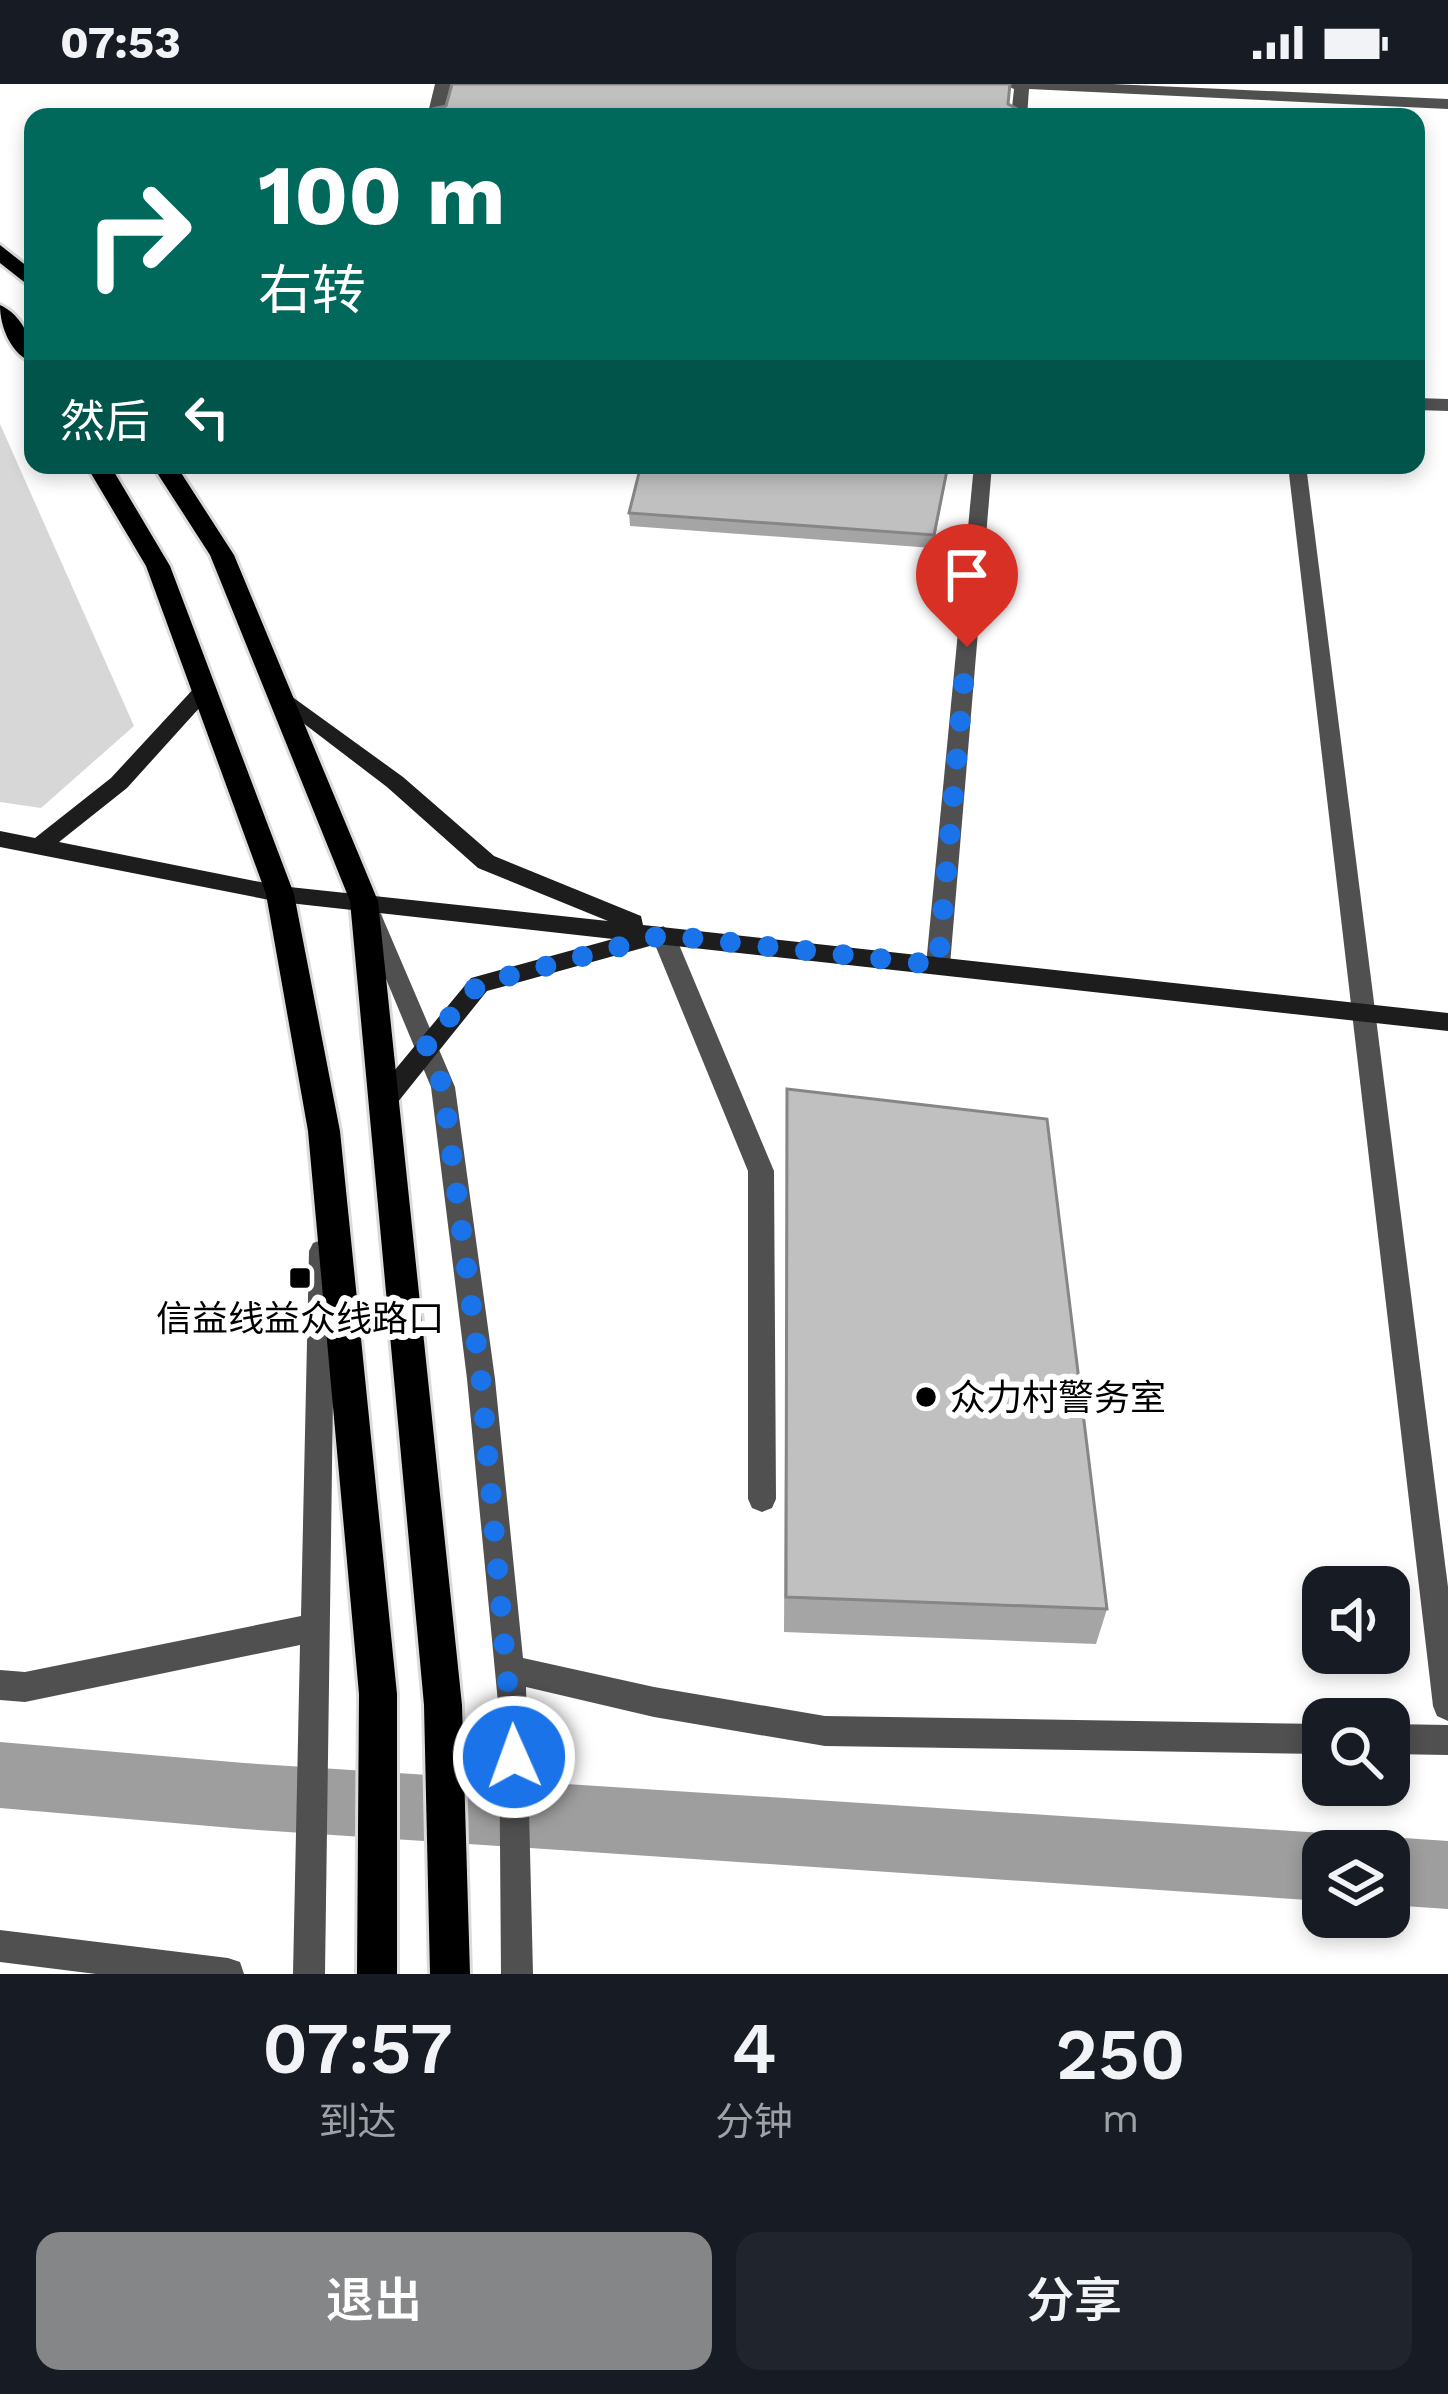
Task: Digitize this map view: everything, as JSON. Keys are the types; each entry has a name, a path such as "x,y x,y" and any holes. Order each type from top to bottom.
{"main road":[{"path":"0,251 24,274"},
{"path":"0,312 24,344"},
{"path":"103,474 158,566 280,894 324,1131 378,1694 377,1974"},
{"path":"170,474 222,555 364,901 443,1705 450,1973"}],"street":[{"path":"1011,84 1251,88 1448,104"},
{"path":"938,965 982,474"},
{"path":"1298,474 1448,1706"},
{"path":"42,844 119,783 204,690"},
{"path":"280,695 395,782 486,862 663,935 760,1171 762,1499"},
{"path":"0,839 280,894 1448,1022"},
{"path":"364,901 443,1087 481,1379 514,1713 517,1974"},
{"path":"384,1101 479,984 663,935"},
{"path":"309,1974 324,1131"},
{"path":"0,1685 26,1688 317,1627"},
{"path":"510,1669 654,1702 826,1731 1302,1739"},
{"path":"1410,1739 1448,1740"},
{"path":"0,1946 228,1974"}],"shaded area":[{"path":"0,424 134,726 41,808 0,802"}],"building":[{"path":"452,84 1010,84 1008,104 1015,108 437,108 446,106"},
{"path":"639,474 946,474 934,535 629,513"},
{"name":"众力村警务室","path":"787,1089 1047,1119 1107,1609 786,1597"}],"waterway":[{"path":"0,1775 244,1796 1302,1866"},
{"path":"1410,1872 1448,1875"}],"place":[{"name":"信益线益众线路口","path":"300,1278"},
{"name":"众力村警务室","path":"926,1397"}],"route":[{"path":"514,1757 514,1713 481,1379 443,1087 426,1044 479,984 663,935 938,965 967,647"}]}
